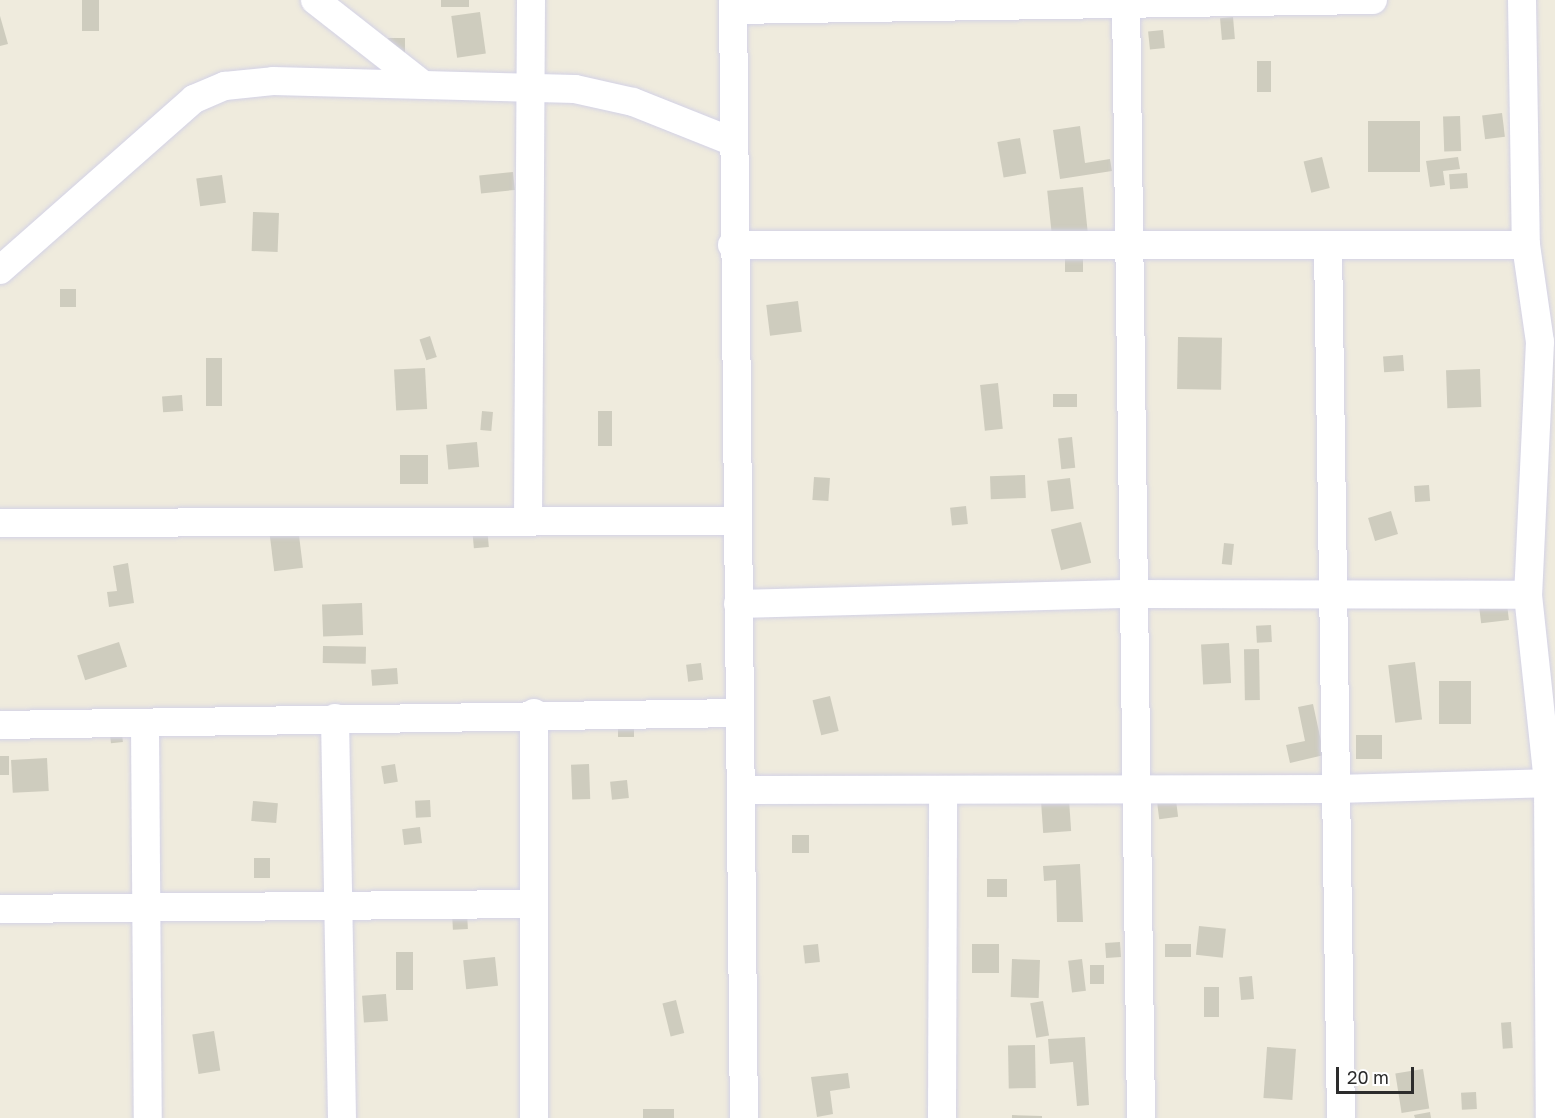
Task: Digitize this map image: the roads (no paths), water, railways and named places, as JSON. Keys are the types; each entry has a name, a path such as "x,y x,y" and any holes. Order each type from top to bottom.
{"street":[{"path":"315,0 422,84"},
{"path":"528,522 534,86 531,0"},
{"path":"744,1118 732,245 733,5 1373,0"},
{"path":"1522,0 1526,245 1547,342 1528,594 1551,783 1550,1118"},
{"path":"1126,1 1131,245 1134,790 1141,1118"},
{"path":"0,270 194,99 225,86 273,81 534,86 633,102 731,141"},
{"path":"732,245 1526,245"},
{"path":"1328,245 1341,1118"},
{"path":"0,523 736,521"},
{"path":"738,604 1133,594 1528,594"},
{"path":"0,725 145,724 534,713 740,712"},
{"path":"534,713 534,1118"},
{"path":"335,718 342,1118"},
{"path":"145,724 148,1118"},
{"path":"741,790 1336,789 1551,783"},
{"path":"942,1118 944,790"},
{"path":"0,909 148,910 533,904"}]}
